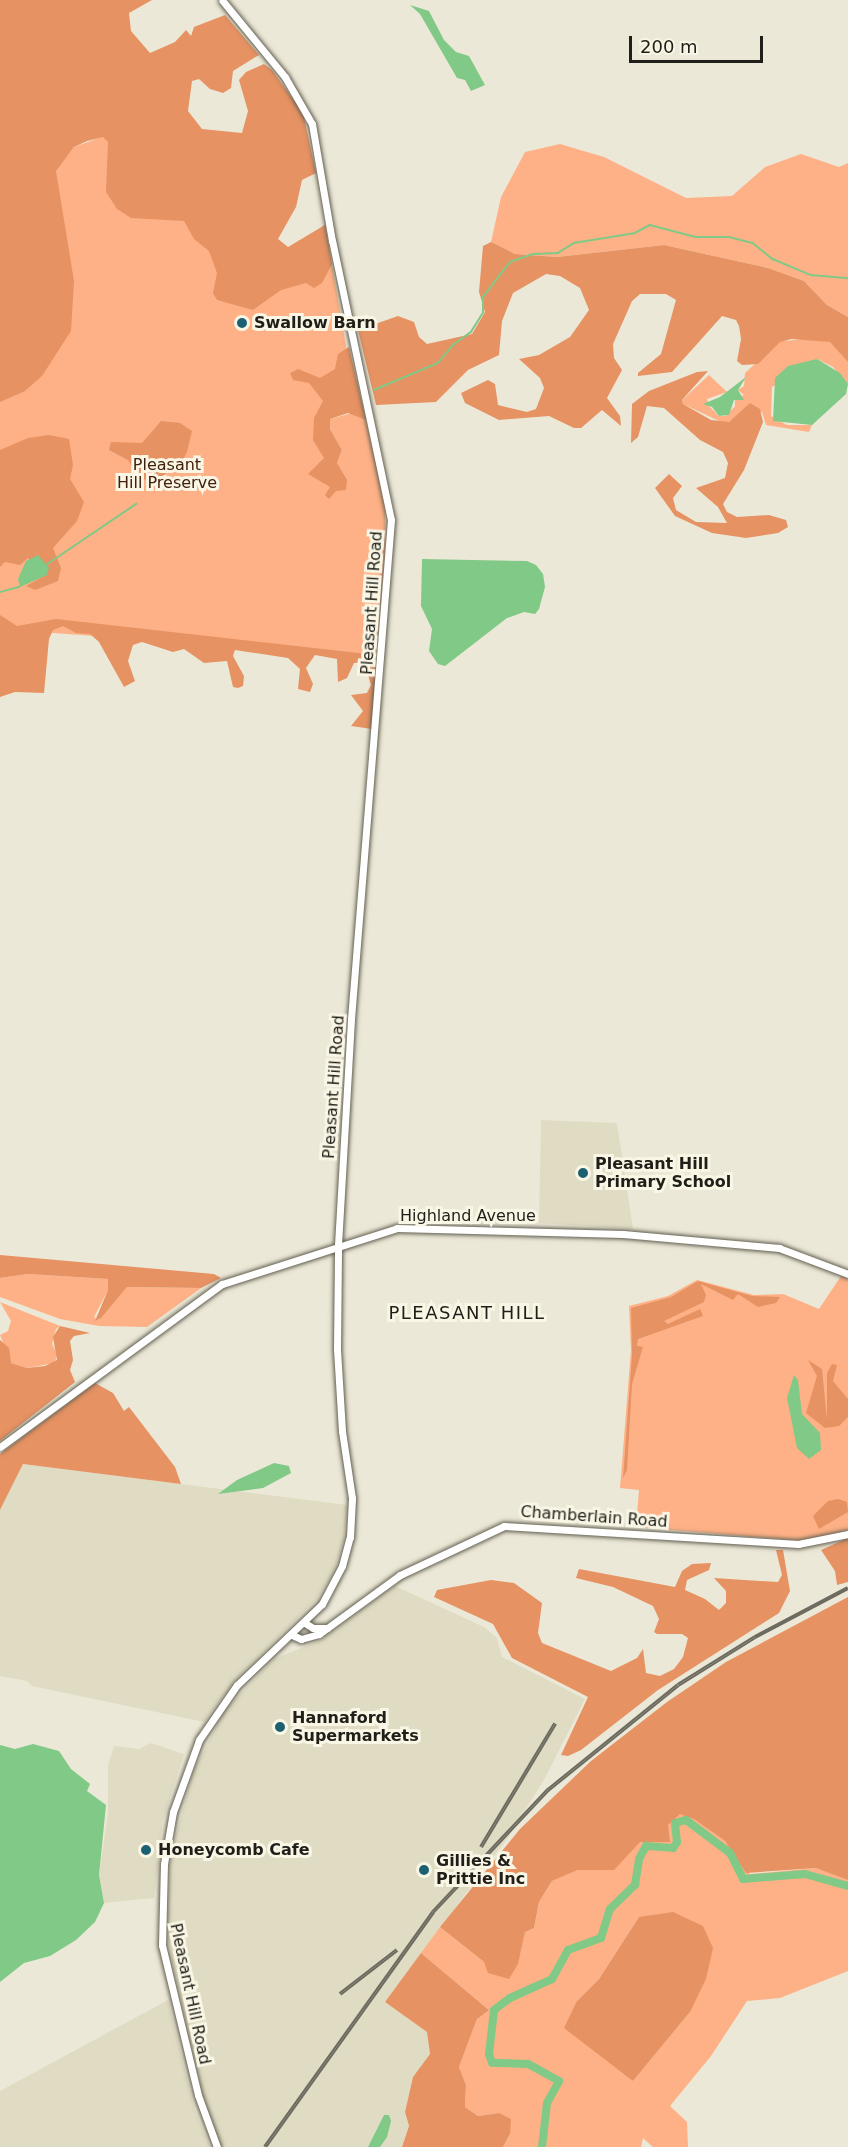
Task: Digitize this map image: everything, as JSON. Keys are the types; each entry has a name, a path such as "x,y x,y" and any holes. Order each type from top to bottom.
{"street":[{"name":"Pleasant Hill Road","path":"217,2147 198,2095 162,1940 167,1837 199,1740 237,1685 305,1623 335,1582 351,1529 352,1498 342,1431 338,1349 338,1245 351,1031 391,520 332,241 312,124 291,86 222,0"},
{"name":"Highland Avenue","path":"0,1447 209,1292 243,1275 338,1245 414,1226 623,1234 787,1249 848,1274"},
{"name":"Chamberlain Road","path":"292,1635 306,1638 329,1628 407,1571 504,1526 798,1544 848,1534"},
{"path":"305,1623 313,1628 329,1628"}],"shaded area":[{"path":"0,0 152,0 129,13 131,31 150,53 175,42 186,30 191,36 194,27 225,15 259,55 233,71 231,88 223,93 210,89 199,79 192,81 188,111 202,129 242,133 248,111 239,80 246,72 264,64 272,70 303,113 316,173 302,180 296,207 278,239 288,247 325,225 332,264 322,283 314,288 306,283 281,290 253,310 217,300 213,293 217,273 209,251 194,239 184,221 131,218 117,209 106,192 108,142 103,137 87,141 74,147 56,171 74,281 71,331 42,376 25,391 0,402"},
{"path":"410,5 429,11 444,40 456,52 469,56 485,85 471,91 465,80 457,78 420,14"},
{"path":"491,242 515,254 557,257 664,245 768,268 804,281 827,305 848,317 848,362 830,342 791,339 780,342 758,364 742,365 737,361 741,339 739,326 736,320 722,316 672,372 638,376 638,373 661,354 676,300 666,294 640,294 632,301 613,344 614,358 622,370 607,398 620,416 621,426 602,410 581,428 574,428 549,416 499,420 465,403 461,393 488,380 495,384 498,405 527,412 536,409 544,388 540,378 519,359 539,355 570,337 589,310 580,288 560,276 546,274 513,293 502,321 499,355 468,370 436,402 376,405 358,330 398,316 414,322 419,337 427,344 472,334 485,312 479,292 483,246"},
{"path":"349,347 366,420 348,413 330,419 330,429 342,450 337,463 347,480 346,490 336,491 329,499 325,495 330,487 308,474 324,458 313,440 314,418 323,401 309,383 293,380 290,373 298,369 320,378 335,369 338,354"},
{"path":"817,359 840,373 848,384 846,394 812,425 773,421 775,378 788,366"},
{"path":"708,371 682,400 683,404 711,420 729,422 750,403 760,409 763,422 744,470 723,504 727,512 737,517 769,515 786,520 788,527 778,533 746,538 712,533 675,516 655,488 669,474 682,486 673,498 676,510 696,522 727,523 718,507 696,488 725,478 728,463 723,452 700,440 664,408 647,406 638,437 631,443 632,404 649,391 697,372"},
{"path":"746,377 738,390 744,400 734,400 729,415 719,416 712,407 703,404 720,397"},
{"path":"161,421 180,423 192,431 187,452 178,469 167,472 159,481 140,479 128,460 109,450 111,442 142,443"},
{"path":"49,435 69,439 73,465 70,479 84,502 77,521 53,548 61,568 58,581 35,590 26,586 44,576 28,558 20,565 5,562 0,567 0,450 28,438"},
{"path":"38,555 49,568 47,575 20,587 18,579 26,561"},
{"path":"422,559 527,561 536,565 543,574 545,587 539,609 535,614 524,612 507,618 445,666 438,664 429,651 432,629 421,606"},
{"path":"0,615 17,626 56,619 376,655 372,729 351,726 363,711 351,695 367,693 371,685 364,662 354,663 347,678 338,682 337,659 315,655 306,668 313,684 310,692 298,689 300,669 288,658 235,650 233,656 244,676 243,686 238,688 233,687 227,661 204,663 184,649 173,652 142,642 133,645 128,661 135,681 124,687 99,642 90,634 76,633 63,626 53,630 49,639 44,693 15,692 0,697"},
{"name":"Pleasant Hill Primary School","path":"541,1120 617,1123 633,1229 539,1223"},
{"path":"0,1255 214,1274 221,1278 201,1288 127,1287 101,1318 95,1321 108,1290 108,1279 28,1274 0,1278"},
{"path":"698,1281 752,1296 780,1297 776,1303 758,1307 738,1294 733,1300 701,1284 706,1295 704,1302 664,1321 668,1324 700,1309 703,1316 638,1339 637,1346 643,1347 632,1384 627,1470 623,1478 632,1355 631,1308 671,1297"},
{"path":"60,1326 90,1333 74,1336 70,1341 73,1360 70,1370 75,1382 0,1441 0,1340 9,1348 11,1363 27,1368 45,1366 57,1360 53,1337"},
{"path":"808,1360 822,1369 827,1420 827,1373 832,1364 837,1365 833,1381 848,1399 848,1417 839,1426 825,1428 806,1413 817,1376"},
{"path":"794,1375 798,1380 802,1414 820,1433 821,1450 809,1459 797,1448 787,1398"},
{"path":"95,1383 113,1393 124,1411 129,1407 175,1467 181,1484 23,1464 0,1510 0,1454"},
{"path":"274,1463 289,1466 291,1473 263,1488 218,1494 237,1480"},
{"path":"23,1464 347,1505 344,1539 333,1573 317,1599 235,1680 204,1722 32,1686 27,1681 0,1676 0,1510"},
{"path":"838,1499 847,1502 848,1512 819,1529 813,1516 828,1501"},
{"path":"848,1538 848,1582 837,1585 835,1571 821,1550"},
{"path":"776,1550 783,1550 790,1591 779,1613 658,1690 581,1750 568,1756 561,1755 588,1697 512,1658 493,1624 434,1597 437,1590 491,1580 514,1583 542,1603 538,1633 542,1643 611,1671 637,1658 643,1649 646,1673 660,1676 674,1669 683,1657 688,1638 682,1634 657,1634 654,1632 659,1619 653,1606 613,1587 576,1578 579,1569 675,1587 682,1571 692,1564 711,1563 709,1570 687,1580 685,1590 705,1599 719,1610 726,1603 726,1591 714,1578 778,1582 782,1575"},
{"path":"395,1586 484,1627 497,1638 502,1657 585,1699 544,1780 509,1836 385,2002 427,2032 430,2054 413,2078 405,2112 409,2126 402,2147 220,2147 201,2090 167,1939 171,1855 193,1772 225,1710 274,1659 321,1640"},
{"path":"848,1597 848,1880 816,1868 746,1873 725,1841 694,1819 680,1814 668,1825 670,1842 640,1842 614,1870 578,1870 552,1881 539,1902 534,1928 525,1932 518,1964 509,1979 488,1973 484,1962 440,1927 520,1829 591,1761 667,1702 726,1662"},
{"path":"151,1743 184,1754 163,1820 154,1898 104,1903 99,1875 108,1813 108,1765 114,1746 139,1749"},
{"path":"33,1744 59,1751 71,1769 90,1784 87,1791 106,1805 99,1875 104,1903 95,1922 76,1940 50,1956 24,1963 0,1982 0,1745 15,1749"},
{"path":"673,1912 703,1926 713,1948 706,1979 690,2012 633,2081 564,2028 577,2001 599,1979 639,1917"},
{"path":"421,1953 489,2010 477,2019 459,2067 466,2085 465,2107 478,2116 499,2113 511,2119 510,2134 503,2147 402,2147 409,2126 405,2112 413,2077 430,2054 427,2032 385,2002"},
{"path":"168,2000 194,2108 210,2147 0,2147 0,2091"},
{"path":"384,2115 389,2115 391,2121 387,2137 380,2147 368,2147"}],"green space":[{"name":"Pleasant Hill Preserve","path":"0,55 66,157 74,147 96,139 141,106 270,259 325,225 358,415 366,420 385,506 385,555 376,657 0,629","holes":["322,408 352,413 330,419 330,429 342,450 337,463 342,491"]},
{"path":"560,144 604,157 686,198 732,196 765,167 801,154 839,167 848,163 848,317 827,305 804,281 768,268 664,245 557,257 515,254 499,248 491,242 501,197 525,152"},
{"path":"811,339 830,342 842,353 848,362 848,384 833,367 817,359 772,387 771,416 787,425 812,425 809,432 766,425 762,412 738,415 729,422 721,422 683,404 682,400 709,375 727,392 707,399 709,406 719,416 726,416 735,406 735,399 744,395 738,390 744,386 745,373 780,341"},
{"path":"28,1274 108,1279 108,1290 94,1317 98,1320 127,1287 201,1288 147,1327 99,1326 60,1319 0,1297 0,1278"},
{"path":"841,1276 848,1279 848,1530 803,1541 636,1527 639,1490 620,1488 631,1350 629,1306 668,1296 697,1280 754,1295 783,1294 819,1309"},
{"path":"0,1302 60,1326 56,1329 52,1344 57,1354 55,1363 27,1368 11,1363 0,1335 8,1331 11,1321"},
{"path":"673,1803 725,1841 750,1874 816,1868 848,1877 848,1971 780,1998 747,2001 711,2056 670,2106 687,2122 688,2147 653,2147 643,2138 641,2147 503,2147 510,2134 499,2113 478,2116 465,2107 466,2085 459,2067 477,2019 488,2009 421,1953 440,1927 484,1962 520,1954 525,1931 534,1928 539,1902 552,1881 578,1870 610,1870","holes":["639,1917 690,2012 633,2081 577,2001 599,1979"]}],"waterway":[{"path":"374,390 438,363 454,344 471,332 483,313 483,297 510,262 533,254 558,253 574,243 635,233 650,225 696,237 729,237 753,243 773,259 811,275 848,278"},
{"path":"46,565 136,504"},
{"path":"0,592 19,587"},
{"path":"542,2147 547,2103 559,2081 528,2064 492,2063 489,2054 494,2010 510,1998 552,1979 568,1950 601,1938 610,1909 635,1885 639,1859 646,1846 673,1848 677,1842 675,1823 686,1820 730,1853 743,1879 805,1874 848,1886"}],"railway":[{"path":"265,2147 433,1912 548,1790 678,1685 755,1637 848,1588"},
{"path":"481,1847 555,1724"},
{"path":"340,1994 397,1950"}],"place":[{"name":"Swallow Barn","path":"242,323"},
{"name":"Pleasant Hill Primary School","path":"583,1173"},
{"name":"Hannaford Supermarkets","path":"280,1727"},
{"name":"Honeycomb Cafe","path":"146,1850"},
{"name":"Gillies & Prittie Inc","path":"424,1870"}],"district":[{"name":"PLEASANT HILL","path":"467,1313"}]}
